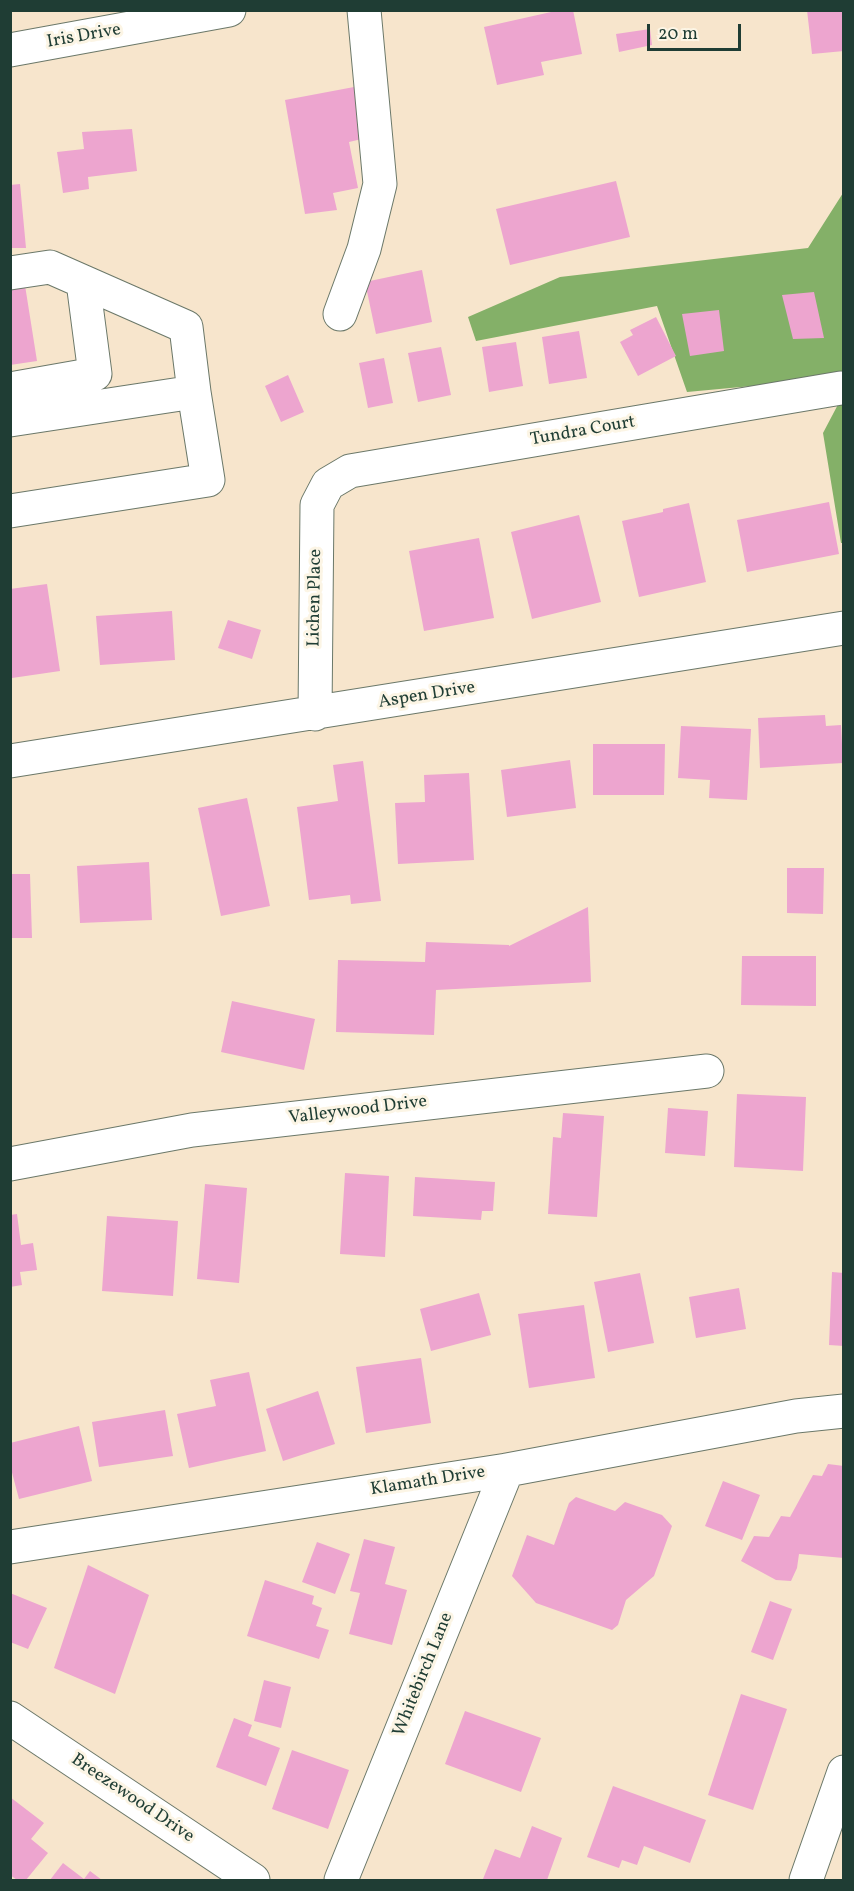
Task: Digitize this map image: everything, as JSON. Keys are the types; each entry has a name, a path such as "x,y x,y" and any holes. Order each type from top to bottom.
{"street":[{"name":"Iris Drive","path":"10,50 229,10"},
{"path":"340,314 364,249 380,184 364,10"},
{"path":"10,273 50,267 186,327 208,480 10,511"},
{"path":"10,389 95,374 83,282"},
{"name":"Tundra Court","path":"328,484 350,471 841,388"},
{"path":"10,420 194,392"},
{"name":"Lichen Place","path":"315,714 317,505 328,484"},
{"name":"Aspen Drive","path":"10,761 843,628"},
{"name":"Valleywood Drive","path":"10,1164 192,1130 707,1071"},
{"name":"Klamath Drive","path":"10,1547 507,1470 796,1416 843,1411"},
{"name":"Whitebirch Lane","path":"342,1881 507,1470"},
{"name":"Breezewood Drive","path":"10,1718 253,1881"},
{"path":"806,1881 843,1772"}],"green space":[{"path":"843,193 843,372 795,382 687,392 657,306 476,341 468,317 560,277 808,248"},
{"path":"843,395 843,543 841,543 823,433"}],"building":[{"path":"560,10 573,10 582,54 541,62 544,75 497,85 484,27"},
{"path":"807,10 844,10 844,51 812,54"},
{"path":"650,29 652,45 619,52 616,34"},
{"path":"354,87 366,138 349,142 358,188 333,193 337,210 305,214 285,100"},
{"path":"132,129 137,171 88,177 89,189 63,193 57,152 84,149 82,132"},
{"path":"616,181 630,237 510,265 496,209"},
{"path":"20,184 26,248 10,248 10,185"},
{"path":"422,270 432,322 376,334 365,282"},
{"path":"24,279 37,361 10,365 10,281"},
{"path":"814,292 824,338 793,339 782,295"},
{"path":"719,310 724,351 690,356 682,314"},
{"path":"656,317 676,356 638,376 620,342 633,335 630,330"},
{"path":"579,331 587,378 549,384 542,337"},
{"path":"516,342 523,386 489,392 482,347"},
{"path":"441,347 451,395 418,402 408,353"},
{"path":"384,358 393,403 368,408 359,363"},
{"path":"288,375 304,412 281,422 265,386"},
{"path":"829,502 839,554 747,572 737,520"},
{"path":"689,503 706,582 639,597 622,521 663,512 663,509"},
{"path":"579,515 601,602 532,619 511,532"},
{"path":"479,538 494,618 424,631 409,551"},
{"path":"47,584 60,671 12,678 10,589"},
{"path":"172,611 175,660 100,665 96,616"},
{"path":"228,620 261,630 252,659 218,648"},
{"path":"825,715 826,726 841,725 843,763 760,768 758,718"},
{"path":"681,726 751,729 747,800 709,798 710,780 678,778"},
{"path":"593,744 665,744 664,795 593,795"},
{"path":"570,760 576,808 507,817 501,770"},
{"path":"363,761 381,901 351,904 350,895 309,900 297,807 338,801 333,765"},
{"path":"469,773 474,860 398,864 395,803 425,802 424,775"},
{"path":"247,798 270,906 221,916 198,808"},
{"path":"149,862 152,920 80,923 77,866"},
{"path":"787,868 824,868 823,914 787,913"},
{"path":"10,874 30,874 32,938 10,938"},
{"path":"588,907 591,982 436,990 434,1035 336,1032 338,960 425,962 426,942 509,946"},
{"path":"742,956 816,956 816,1006 741,1005"},
{"path":"232,1001 315,1019 304,1070 221,1052"},
{"path":"737,1094 806,1097 803,1171 734,1167"},
{"path":"668,1108 708,1111 705,1156 665,1153"},
{"path":"563,1113 604,1116 597,1217 548,1214 553,1137 561,1138"},
{"path":"345,1173 389,1176 385,1257 340,1254"},
{"path":"415,1177 495,1182 493,1211 482,1211 481,1220 413,1216"},
{"path":"205,1184 247,1188 239,1283 197,1279"},
{"path":"17,1214 21,1245 33,1243 37,1270 20,1272 22,1285 10,1287 10,1215"},
{"path":"107,1216 178,1221 173,1296 102,1291"},
{"path":"832,1272 844,1273 844,1346 829,1345"},
{"path":"640,1273 654,1343 608,1352 594,1282"},
{"path":"739,1288 746,1329 696,1338 689,1297"},
{"path":"479,1293 491,1335 431,1351 420,1309"},
{"path":"584,1305 595,1378 529,1388 518,1314"},
{"path":"421,1358 431,1423 366,1433 356,1367"},
{"path":"249,1372 266,1451 189,1468 177,1414 216,1406 210,1380"},
{"path":"318,1391 335,1444 283,1461 266,1409"},
{"path":"165,1410 173,1456 99,1467 92,1422"},
{"path":"79,1426 92,1481 19,1499 10,1465 10,1443"},
{"path":"828,1464 844,1466 844,1558 799,1554 797,1568 791,1581 776,1580 741,1561 754,1536 769,1537 781,1516 790,1517 813,1475 822,1476"},
{"path":"723,1481 760,1495 742,1540 705,1526"},
{"path":"576,1497 615,1511 625,1502 662,1515 672,1526 654,1576 626,1600 618,1625 612,1630 536,1603 512,1576 527,1535 554,1545 569,1503"},
{"path":"364,1539 395,1547 385,1584 407,1590 392,1645 349,1634 360,1593 350,1591"},
{"path":"317,1542 350,1554 335,1594 302,1582"},
{"path":"88,1565 149,1595 115,1694 54,1668"},
{"path":"265,1580 314,1596 312,1604 322,1608 316,1626 329,1630 319,1659 247,1636"},
{"path":"10,1593 47,1608 28,1649 10,1642"},
{"path":"770,1601 792,1609 773,1660 751,1652"},
{"path":"264,1680 291,1687 281,1728 254,1721"},
{"path":"741,1694 787,1709 753,1810 708,1795"},
{"path":"465,1711 541,1738 521,1792 445,1764"},
{"path":"234,1718 252,1725 248,1736 280,1748 266,1786 216,1767"},
{"path":"292,1750 349,1770 328,1829 272,1809"},
{"path":"613,1786 706,1820 690,1863 644,1846 637,1865 622,1860 619,1868 587,1857"},
{"path":"10,1797 44,1823 31,1839 48,1853 26,1880 17,1880 10,1875"},
{"path":"532,1826 562,1838 547,1880 483,1879 495,1849 520,1858"},
{"path":"63,1863 84,1879 90,1871 102,1880 50,1880"}]}
